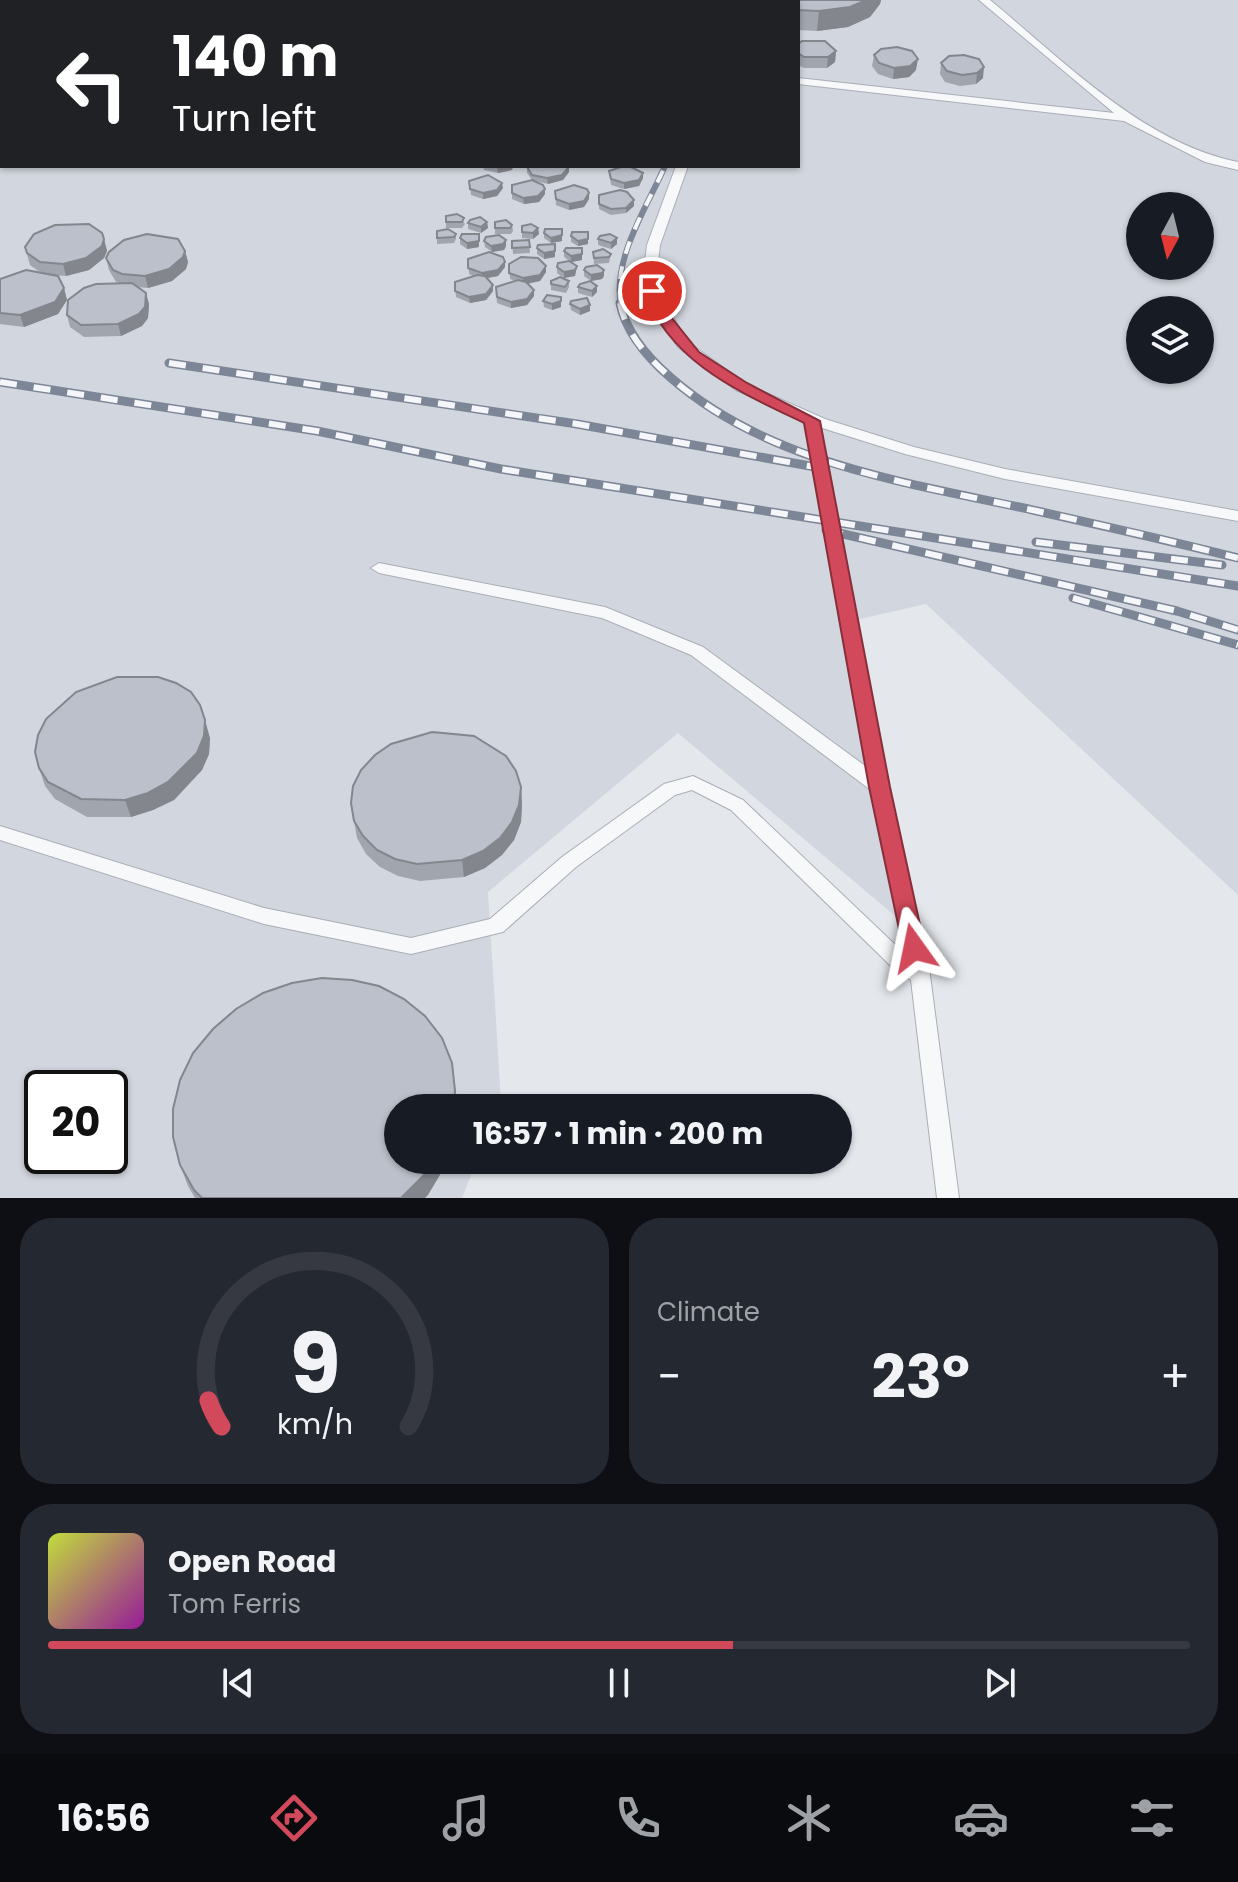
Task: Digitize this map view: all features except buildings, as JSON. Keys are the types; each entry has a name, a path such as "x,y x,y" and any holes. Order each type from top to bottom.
{"lane":[{"path":"984,0 1127,118 1209,160 1238,166"},
{"path":"800,81 1127,118"},
{"path":"681,168 651,252 652,291 659,313 693,355 741,387 811,421 940,459 1238,516"},
{"path":"811,421 880,787 920,975 948,1198"},
{"path":"379,568 605,613 697,651 880,787"},
{"path":"0,833 264,916 411,946 496,926 569,862 657,798 670,789 693,783 737,805 902,964 920,975"}],"shaded area":[{"path":"800,0 1238,0 1238,895 926,604 842,623 900,920 678,733 488,892 501,1094 384,1094 384,1174 471,1174 462,1198 0,1198 0,168 800,168"}],"railway":[{"path":"621,305 620,288 626,252 664,168"},
{"path":"620,303 627,324 639,344 670,377 709,407 797,451 892,480 1238,558"},
{"path":"169,363 577,424 821,468"},
{"path":"0,382 317,431 501,469 1238,586"},
{"path":"826,530 1177,611 1238,630"},
{"path":"1036,542 1222,565"},
{"path":"1073,598 1238,645"}],"route":[{"path":"652,291 659,313 693,355 741,387 811,421 880,787 914,948"}]}
